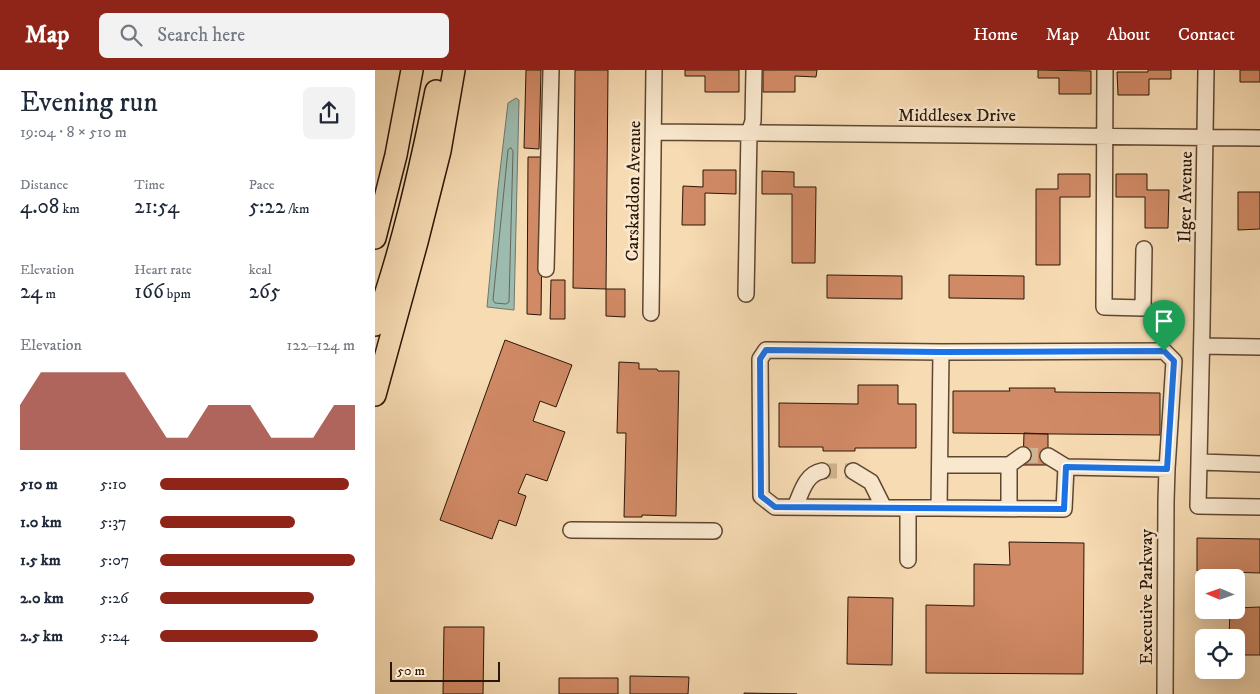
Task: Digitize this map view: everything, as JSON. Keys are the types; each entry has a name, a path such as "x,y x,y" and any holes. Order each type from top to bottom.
{"highway":[{"path":"375,185 382,162 401,70"},
{"path":"375,238 396,155 412,70"},
{"path":"375,325 407,221 440,70"},
{"path":"375,395 440,150 454,70"}],"street":[{"path":"546,268 551,70"},
{"name":"Carskaddon Avenue","path":"651,313 654,70"},
{"path":"747,294 749,133 753,121 754,70"},
{"path":"1105,70 1104,307 1143,308 1144,250"},
{"name":"Ilger Avenue","path":"1206,70 1198,506 1260,507"},
{"name":"Middlesex Drive","path":"654,132 1260,138"},
{"path":"1202,346 1260,347"},
{"name":"Executive Parkway","path":"795,507 775,507 761,496 760,359 766,350 941,352 1164,351 1174,361 1166,501 1165,694"},
{"path":"939,508 941,352"},
{"path":"940,465 1009,465 1023,455"},
{"path":"1048,456 1066,467 1167,469"},
{"path":"1200,462 1260,464"},
{"path":"1009,465 1009,508"},
{"path":"822,470 815,472 806,481 795,507 1064,509 1066,467"},
{"path":"853,471 871,482 884,508"},
{"path":"908,508 908,560"},
{"path":"571,530 714,531"}],"water":[{"path":"516,98 519,100 514,310 487,307 508,103"}],"building":[{"path":"526,70 541,70 539,149 524,148"},
{"path":"575,70 608,70 606,289 573,288"},
{"path":"685,70 739,70 739,92 705,92 705,76 685,76"},
{"path":"763,70 817,70 816,77 795,76 795,92 763,92"},
{"path":"1038,70 1091,71 1091,94 1059,94 1059,78 1038,78"},
{"path":"1148,70 1171,70 1171,79 1149,79 1149,95 1118,95 1117,72 1148,72"},
{"path":"1240,70 1260,70 1260,82 1240,82"},
{"path":"528,157 543,157 541,315 527,314"},
{"path":"703,170 736,170 736,194 705,193 705,225 682,225 683,186 703,187"},
{"path":"762,171 794,172 794,187 816,187 815,263 792,263 792,194 762,194"},
{"path":"1058,174 1090,174 1090,197 1060,197 1060,265 1036,265 1036,189 1058,189"},
{"path":"1116,174 1147,174 1147,190 1169,190 1168,228 1145,228 1145,197 1116,197"},
{"path":"1238,192 1260,192 1260,229 1238,230"},
{"path":"827,275 902,276 902,299 827,298"},
{"path":"949,275 1024,276 1024,299 949,298"},
{"path":"551,280 565,280 565,319 550,319"},
{"path":"606,289 625,289 625,317 606,316"},
{"path":"505,340 572,365 556,407 540,401 533,421 565,432 547,481 526,474 518,493 526,496 516,526 499,520 492,539 440,520"},
{"path":"619,362 639,363 639,369 679,371 676,516 642,515 642,517 624,517 626,433 617,433"},
{"path":"858,385 898,385 898,404 916,404 916,448 855,448 855,451 823,451 823,447 779,447 779,403 858,404"},
{"path":"1009,388 1055,388 1055,392 1160,393 1160,435 953,433 953,391 1010,391"},
{"path":"1024,433 1048,434 1048,465 1023,465"},
{"path":"1197,538 1260,539 1260,573 1245,573 1245,569 1197,569"},
{"path":"1009,542 1084,543 1083,674 926,673 926,605 974,606 974,564 1010,565"},
{"path":"848,597 893,598 892,665 847,664"},
{"path":"1260,607 1260,655 1245,655 1245,629 1229,629 1230,619 1245,619 1245,608"},
{"path":"444,627 484,627 483,694 443,694"},
{"path":"630,676 689,677 688,694 630,694"},
{"path":"559,678 618,678 618,694 559,694"},
{"path":"744,693 797,694 744,694"}],"tunnel":[{"path":"1023,455 1048,456"},
{"path":"822,471 853,471"}],"route":[{"path":"766,350 941,352 1164,351 1174,361 1167,469 1066,467 1064,509 775,507 761,496 760,359 766,350"}]}
